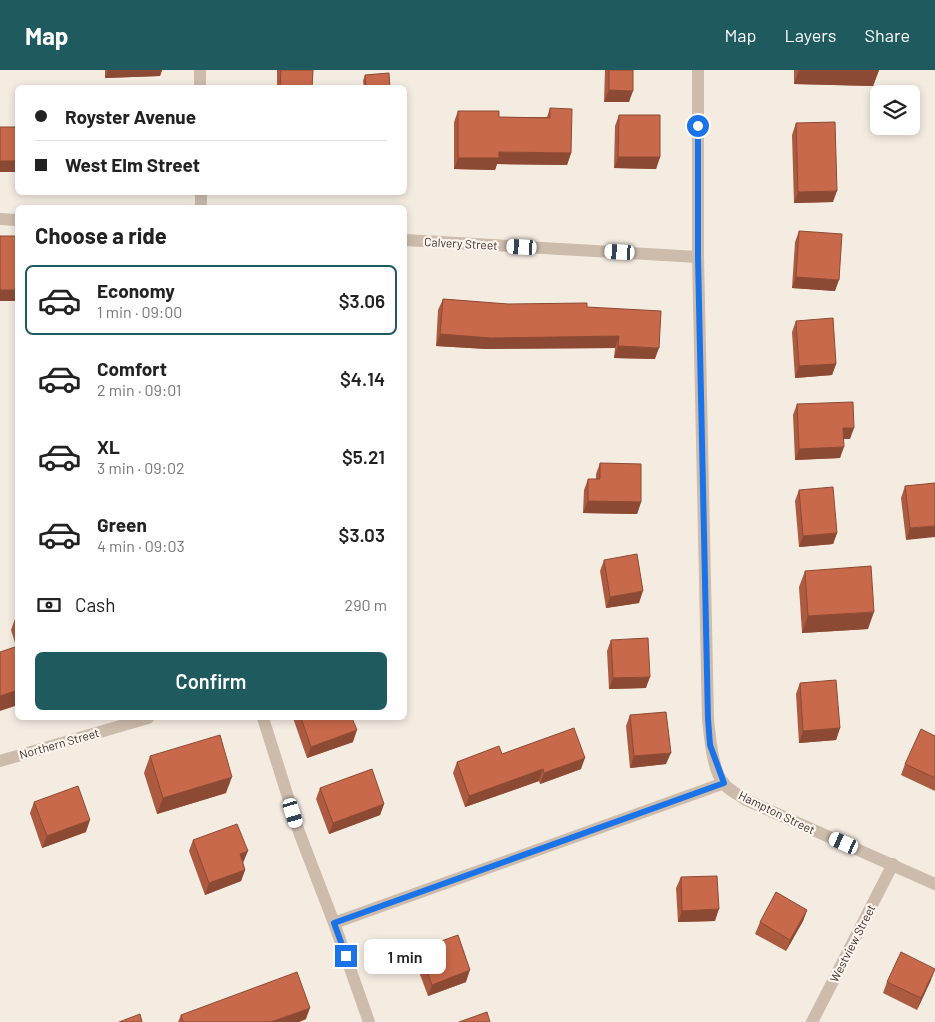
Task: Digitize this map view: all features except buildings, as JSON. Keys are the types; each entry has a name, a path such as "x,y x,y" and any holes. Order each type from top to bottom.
{"street":[{"path":"200,70 200,85"},
{"path":"334,923 724,783 710,745 708,719 698,257 698,70"},
{"path":"0,219 15,220"},
{"name":"Calvery Street","path":"407,240 698,257"},
{"name":"Northern Street","path":"0,760 141,720"},
{"path":"264,720 299,832 369,1022"},
{"name":"Hampton Street","path":"724,783 746,800 935,884"},
{"name":"Westview Street","path":"812,1022 893,864"}],"route":[{"path":"346,956 334,923 724,783 719,774 710,745 708,719 698,257 698,126"}]}
